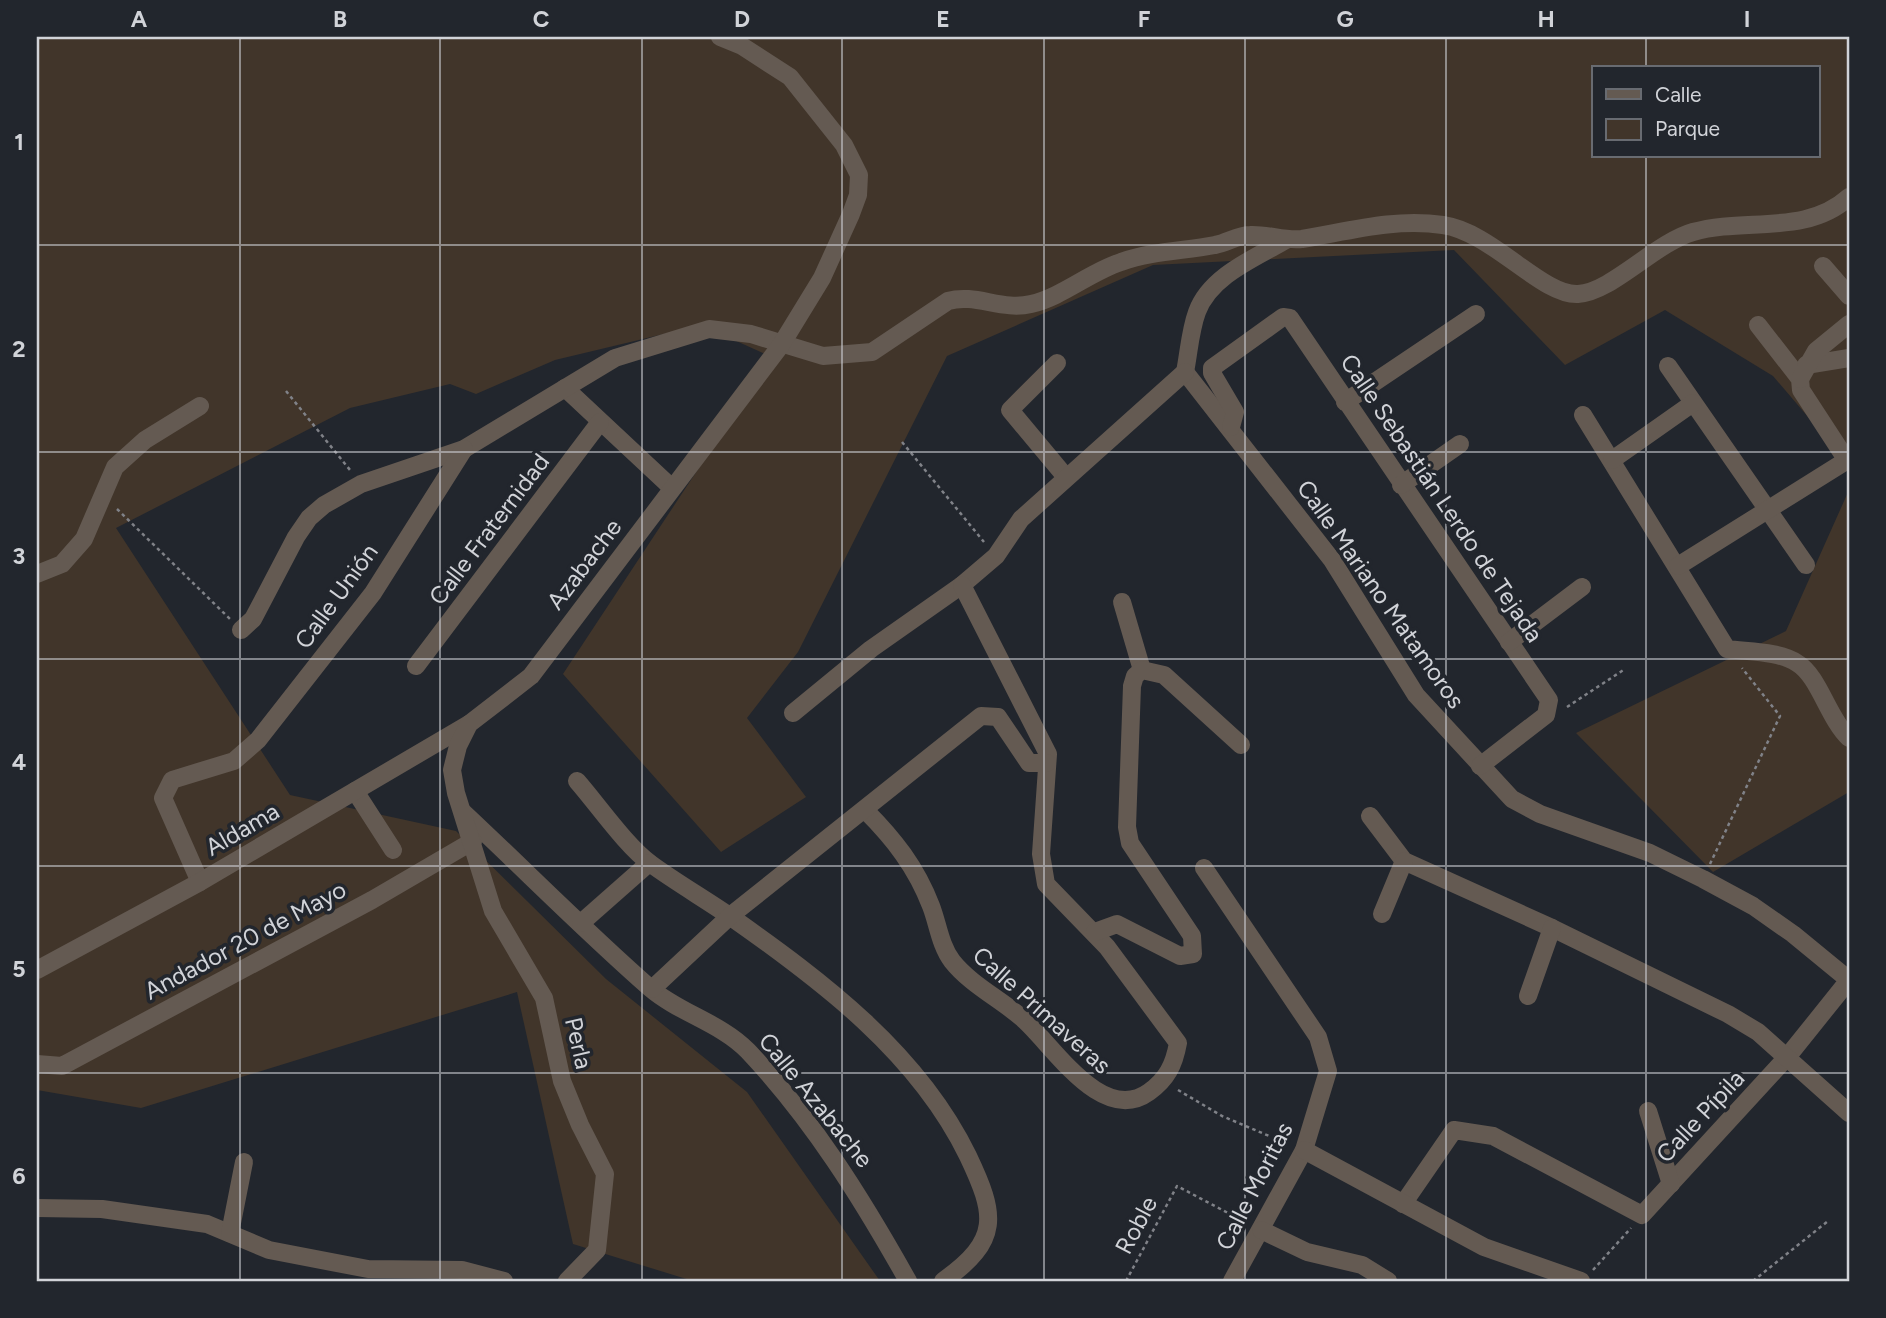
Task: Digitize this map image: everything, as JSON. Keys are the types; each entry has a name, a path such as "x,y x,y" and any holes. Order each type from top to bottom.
{"street":[{"name":"Azabache","path":"464,813 456,793 452,771 458,746 469,724 531,676 781,345 822,278 858,195 859,175 844,145 790,77 742,46 720,37"},
{"path":"241,630 253,619 309,518 324,505 361,484 464,449 615,358 709,329 751,334 823,356 872,352 948,301 960,298 1019,307 1035,303 1119,262 1147,254 1217,245 1246,235 1286,240 1362,226 1409,221 1447,225 1474,234 1503,251 1545,284 1575,294 1588,292 1606,283 1668,242 1691,233 1738,224 1812,220 1827,214 1849,197"},
{"path":"793,713 871,649 962,584 996,556 1021,519 1065,476 1185,372 1198,310 1207,293 1245,263 1286,240"},
{"path":"1823,266 1849,296"},
{"path":"1345,402 1476,314"},
{"name":"Calle Sebastián Lerdo de Tejada","path":"1231,427 1236,412 1212,368 1283,317 1290,318 1549,700 1549,707"},
{"path":"1678,566 1847,459 1801,390 1803,372 1826,340 1849,324"},
{"path":"1758,325 1803,372"},
{"path":"1803,372 1849,358"},
{"path":"1057,363 1010,410 1065,476"},
{"path":"1668,366 1806,565"},
{"name":"Calle Mariano Matamoros","path":"1185,372 1231,427 1332,560 1416,695 1512,799 1525,807 1650,853 1703,879 1753,906 1849,980"},
{"path":"565,388 672,488"},
{"path":"1612,460 1693,403"},
{"path":"37,574 62,564 84,539 115,467 145,440 200,405"},
{"path":"1583,415 1727,649 1785,658 1797,663 1806,671 1838,727 1849,738"},
{"name":"Calle Fraternidad","path":"415,666 600,422"},
{"path":"1401,485 1460,444"},
{"name":"Calle Unión","path":"200,882 163,798 166,788 172,780 234,761 258,740 373,593 464,449"},
{"path":"962,584 1048,754 1042,871 1053,892 1095,932 1178,1044 1175,1060 1163,1081"},
{"path":"1509,642 1582,587"},
{"path":"1122,602 1142,670"},
{"path":"1095,932 1117,924 1180,956 1193,954 1192,936 1129,843 1127,827 1132,686 1135,676 1142,670"},
{"path":"1142,670 1164,675 1241,745"},
{"path":"1480,766 1546,715 1549,707"},
{"path":"652,989 730,916 987,714 998,717 1029,763 1047,763"},
{"name":"Aldama","path":"37,970 200,882 469,724"},
{"path":"577,781 649,863 730,916 816,979 896,1053 927,1090 959,1139 988,1197 990,1218 983,1242 972,1257 943,1281"},
{"path":"355,791 393,850"},
{"name":"Calle Primaveras","path":"865,810 899,844 916,870 944,947 962,972 1025,1021 1095,1092 1123,1101 1145,1095 1163,1081"},
{"name":"Perla","path":"464,813 493,911 544,998 562,1081 580,1125 605,1174 597,1251 567,1281"},
{"name":"Calle Azabache","path":"464,813 652,989 728,1035 747,1050 826,1145 858,1192 908,1281"},
{"path":"1370,816 1405,861 1552,928 1728,1014 1788,1056 1849,1113"},
{"name":"Andador 20 de Mayo","path":"37,1065 62,1066 372,900 472,841"},
{"path":"1382,914 1405,861"},
{"path":"581,923 649,863"},
{"name":"Calle Moritas","path":"1204,868 1318,1037 1328,1071 1304,1150 1232,1281"},
{"path":"1528,996 1552,928"},
{"name":"Calle Pípila","path":"1642,1215 1788,1056 1849,980"},
{"path":"1647,1111 1671,1184"},
{"path":"1403,1204 1454,1130 1493,1136 1642,1215"},
{"path":"1304,1150 1484,1247 1586,1276"},
{"path":"230,1233 244,1162"},
{"path":"37,1208 102,1209 207,1224 269,1250 368,1269 462,1270 504,1281"},
{"path":"1261,1230 1307,1252 1362,1265 1388,1281"}],"path":[{"path":"286,391 361,484"},
{"path":"902,442 996,556"},
{"path":"102,495 241,630"},
{"path":"1703,879 1780,716 1727,649"},
{"path":"1549,707 1572,706 1625,669"},
{"path":"1163,1081 1222,1116 1304,1150"},
{"name":"Roble","path":"1126,1281 1177,1186 1261,1230"},
{"path":"1586,1276 1642,1215"},
{"path":"1753,1281 1828,1221"}],"green space":[{"path":"37,37 1849,37 1849,465 1773,376 1665,310 1565,365 1454,250 1153,265 947,356 798,652 747,718 806,797 721,852 563,674 772,357 712,330 668,333 555,360 476,394 450,384 350,408 116,528 290,795 456,831 606,979 747,1092 880,1281 693,1281 573,1244 517,992 141,1108 37,1090"},
{"path":"1849,490 1849,792 1713,872 1576,733 1786,631"}]}
